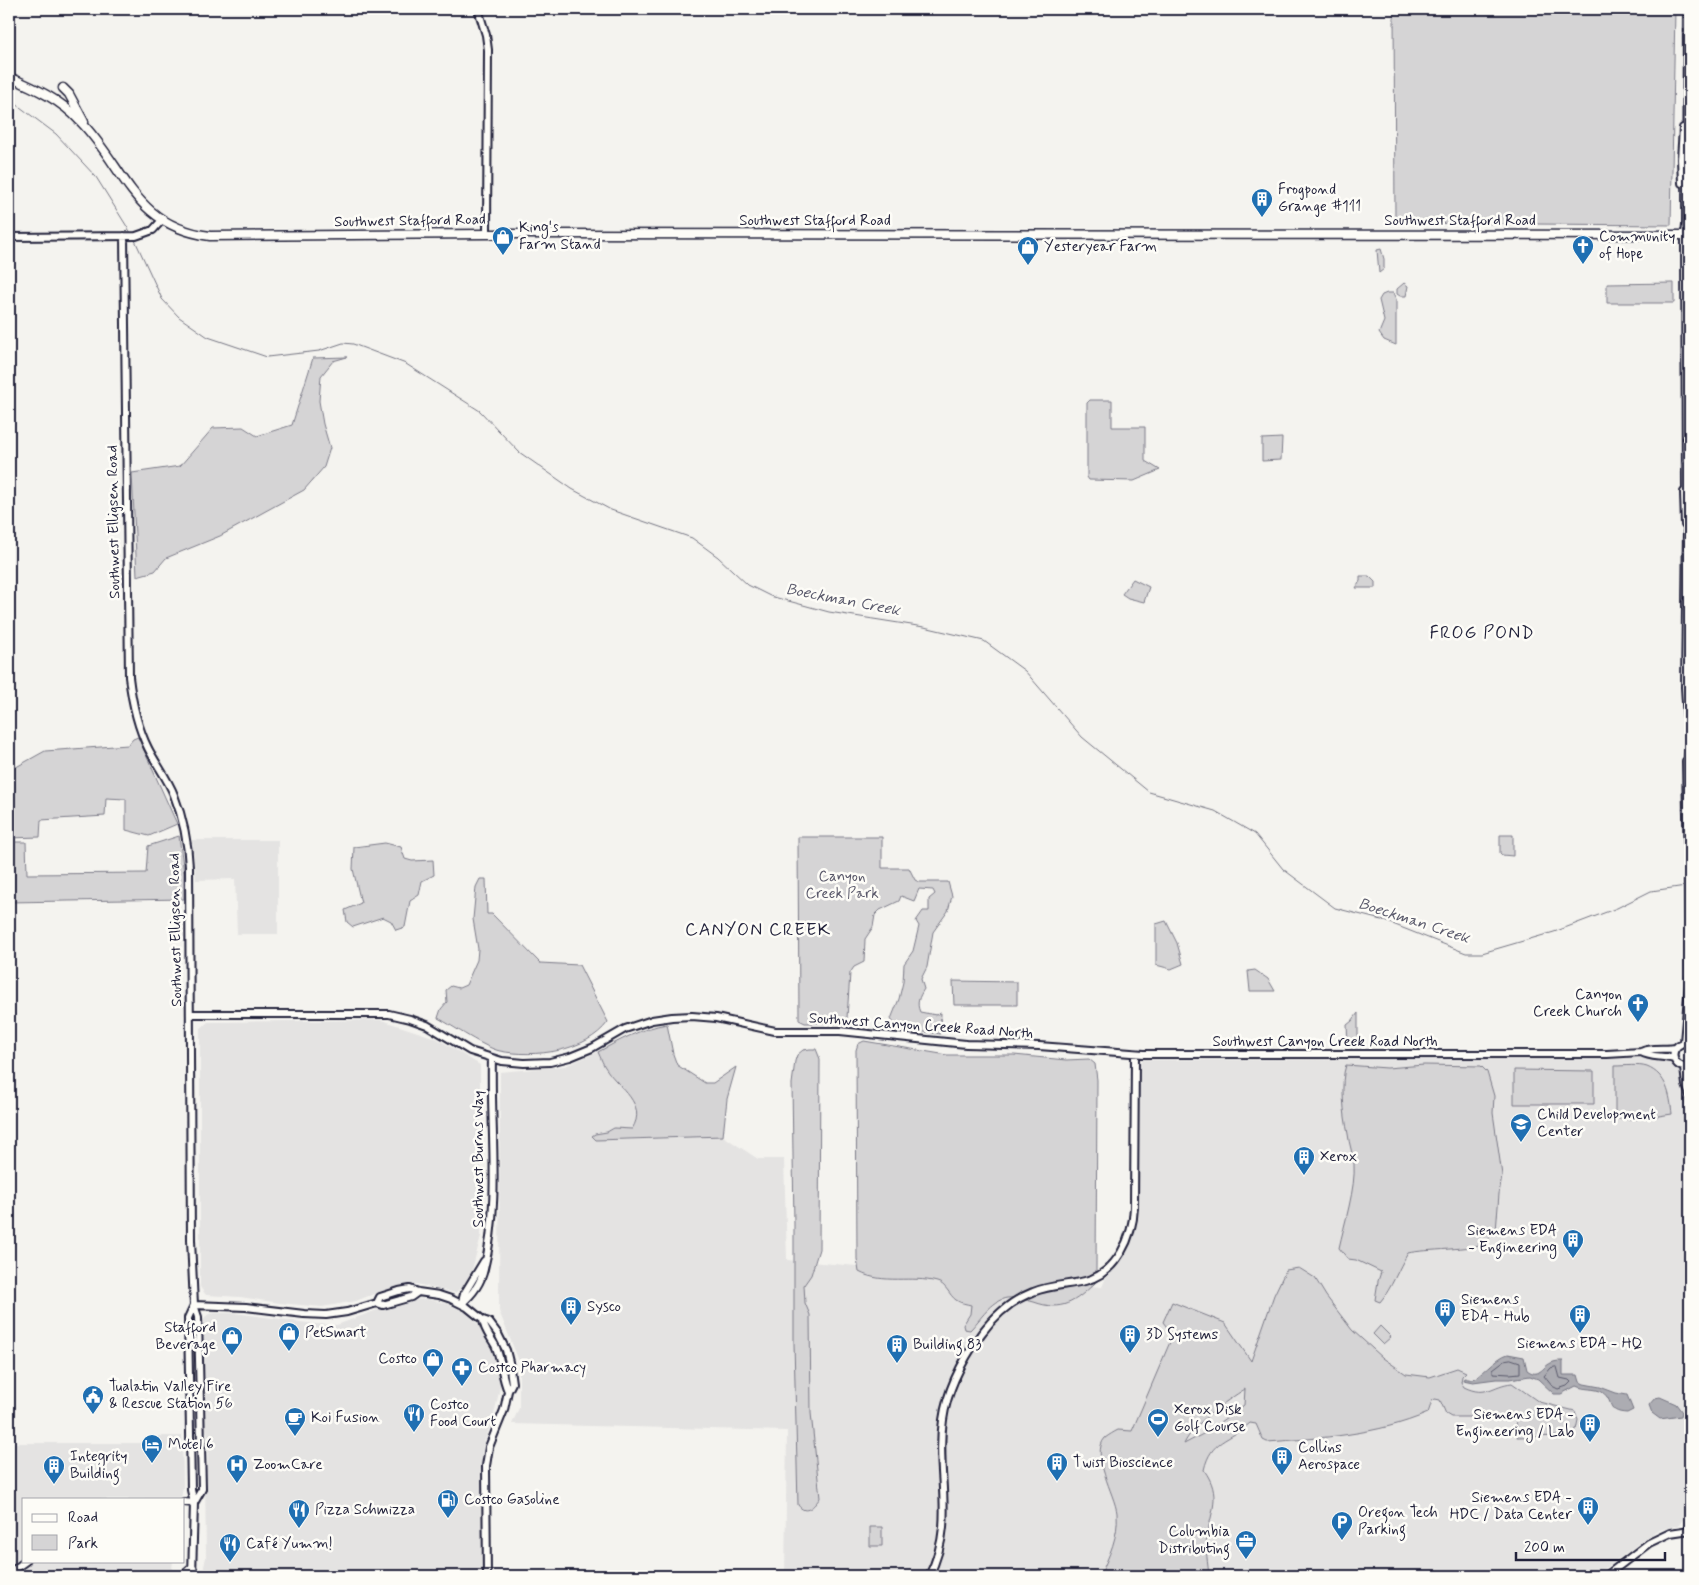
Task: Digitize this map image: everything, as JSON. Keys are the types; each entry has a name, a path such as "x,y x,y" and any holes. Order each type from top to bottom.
{"highway":[{"path":"184,1576 192,1572"}],"main road":[{"path":"478,9 486,35 488,50 486,234"},
{"path":"1688,9 1686,490 1688,494 1689,524 1687,527 1686,656 1689,659 1689,687 1687,694 1686,750 1690,984 1688,987 1687,1043 1676,1048 1674,1059 1679,1066 1687,1067 1686,1086 1690,1094"},
{"name":"Southwest Stafford Road","path":"9,77 50,97 67,108 85,126 131,191 149,210 162,220 192,233 219,236 486,234 1688,235"},
{"path":"63,88 69,94 81,114 85,126"},
{"path":"9,237 147,234 162,220"},
{"name":"Southwest Elligsen Road","path":"124,236 129,677 138,724 174,795 186,835 189,867 191,1233 194,1305 198,1317 202,1489 194,1503"},
{"name":"Southwest Canyon Creek Road North","path":"190,1014 388,1014 417,1021 437,1030 470,1051 492,1058 524,1063 555,1061 587,1050 615,1034 640,1024 665,1018 692,1016 716,1018 775,1031 840,1030 966,1044 1055,1047 1136,1054 1572,1054 1641,1052 1676,1048"},
{"name":"Southwest Canyon Creek Road North","path":"1641,1052 1648,1056 1674,1059"},
{"path":"929,1576 940,1548 944,1527 942,1420 950,1395 967,1357 986,1328 1005,1308 1022,1296 1038,1290 1096,1277 1118,1257 1131,1232 1134,1219 1136,1054"},
{"name":"Southwest Burns Way","path":"461,1304 470,1297 475,1289 484,1269 491,1240 493,1222 492,1058"},
{"path":"1690,1089 1690,1141"},
{"path":"194,1305 246,1306 304,1314 326,1314 347,1312 377,1303 380,1297 410,1289 439,1295 461,1304 483,1320 489,1322 506,1350 512,1383 487,1457 487,1576"},
{"name":"Southwest Elligsen Road","path":"192,1572 194,1503 191,1490 188,1318 194,1305"},
{"path":"185,1502 194,1503"},
{"path":"1606,1576 1649,1542 1670,1533 1690,1530"},
{"path":"9,1573 25,1562"}],"shaded area":[{"path":"192,840 278,840 278,934 237,934 235,879 196,880"},
{"path":"381,1020 436,1038 480,1065 481,1236 469,1281 455,1293 417,1284 381,1291 356,1301 322,1307 240,1297 206,1295 200,1287 200,1029 208,1022"},
{"path":"598,1052 606,1069 634,1101 637,1115 632,1129 614,1128 607,1132 595,1134 603,1140 723,1136 758,1159 784,1159 787,1260 1102,1287 1112,1264 1124,1254 1136,1228 1138,1206 1138,1065 1145,1059 1674,1058 1682,1061 1685,1067 1687,1514 1679,1525 1660,1530 1647,1537 1613,1563 1592,1576 785,1576 787,1431 512,1424 519,1408 519,1361 499,1311 500,1072 565,1066"},
{"path":"427,1299 448,1304 465,1312 480,1326 493,1347 498,1362 501,1383 482,1455 483,1576 202,1576 206,1557 205,1474 208,1461 207,1433 204,1427 203,1321 205,1317 215,1313 235,1313 315,1324 337,1325 393,1304 407,1300"},
{"path":"158,1436 182,1436 183,1487 181,1498 22,1498 22,1562 173,1562 171,1576 9,1576 9,1443 158,1443"}],"green space":[{"path":"1394,9 1675,9 1671,225 1395,223"},
{"path":"1381,249 1384,269 1379,273 1377,250"},
{"path":"1404,283 1408,286 1406,296 1400,296 1397,294 1397,289"},
{"path":"1674,283 1674,303 1607,303 1607,284"},
{"path":"1393,293 1396,299 1396,345 1384,340 1379,333 1384,321 1379,300 1382,295"},
{"path":"347,357 333,361 321,376 319,401 330,448 324,467 304,490 220,536 166,558 155,571 137,576 132,473 180,466 213,428 243,427 257,436 292,425 313,358"},
{"path":"1090,400 1112,400 1112,427 1145,427 1145,461 1160,470 1134,481 1089,480 1087,477 1087,403"},
{"path":"1282,438 1281,460 1262,461 1262,439"},
{"path":"1360,576 1369,576 1375,582 1375,588 1356,588 1360,581"},
{"path":"1133,579 1149,587 1144,602 1128,598 1122,594"},
{"path":"138,737 177,824 149,836 126,830 126,799 106,798 105,816 41,820 40,837 9,838 9,771 45,751 128,745 133,739"},
{"path":"1500,835 1513,835 1513,856 1502,855 1500,853"},
{"path":"179,836 184,873 184,899 9,902 9,842 26,842 27,874 146,873 148,846"},
{"name":"Canyon Creek Park","path":"798,837 882,837 882,868 909,868 915,880 919,882 948,882 952,896 948,911 933,932 927,967 921,979 924,989 918,1003 920,1012 936,1015 941,1013 940,1034 893,1028 895,1025 891,1019 899,999 903,982 904,964 913,951 919,926 916,921 923,911 929,911 929,899 935,894 933,890 919,889 914,901 901,896 899,901 880,910 875,915 873,927 865,939 864,962 854,967 850,973 845,1023 805,1023 799,1020"},
{"path":"385,843 401,847 405,859 412,861 433,860 434,875 422,881 419,895 410,901 405,927 396,930 391,921 383,917 353,927 347,922 345,910 361,903 353,869 354,847"},
{"path":"480,879 486,879 487,914 492,914 540,963 579,965 608,1022 587,1040 573,1046 543,1053 528,1054 500,1051 486,1046 438,1018 441,1009 447,1002 446,990 451,986 459,988 466,985 477,960 478,949 473,919 476,887"},
{"path":"1166,921 1177,943 1183,964 1171,969 1156,965 1156,924"},
{"path":"1255,970 1268,979 1275,991 1250,991 1248,971"},
{"path":"953,981 1017,982 1017,1005 954,1005"},
{"path":"1358,1013 1358,1046 1348,1046 1347,1025"},
{"path":"667,1024 677,1065 705,1083 713,1083 736,1067 727,1099 723,1136 596,1140 592,1136 614,1128 632,1129 637,1112 630,1097 612,1077 598,1052 640,1031"},
{"path":"864,1041 947,1055 1014,1055 1066,1060 1089,1059 1095,1064 1097,1080 1095,1283 1074,1300 1060,1305 1044,1305 1014,1298 1007,1298 996,1302 970,1330 964,1329 963,1325 970,1314 971,1305 956,1300 940,1283 918,1279 878,1278 859,1272 857,1259 856,1050 858,1044"},
{"path":"816,1049 820,1059 819,1249 811,1275 804,1285 805,1303 810,1315 811,1413 820,1498 813,1507 804,1510 798,1505 794,1343 792,1084 797,1055 803,1050"},
{"path":"1346,1065 1387,1068 1424,1065 1481,1066 1487,1072 1494,1096 1493,1113 1502,1175 1496,1231 1484,1243 1478,1245 1408,1253 1380,1302 1375,1300 1381,1272 1356,1260 1348,1259 1339,1248 1354,1173 1343,1099 1343,1080"},
{"path":"1615,1066 1647,1067 1659,1075 1666,1086 1672,1114 1639,1119 1618,1119 1615,1116"},
{"path":"1514,1070 1594,1071 1594,1104 1514,1104"},
{"path":"1299,1268 1315,1278 1352,1330 1383,1358 1406,1374 1430,1377 1457,1368 1466,1372 1462,1376 1461,1382 1464,1387 1478,1391 1489,1390 1512,1383 1539,1402 1575,1411 1578,1420 1576,1430 1567,1436 1517,1437 1516,1417 1451,1417 1446,1414 1440,1400 1435,1399 1432,1401 1428,1413 1389,1426 1349,1434 1267,1442 1263,1440 1256,1424 1250,1423 1211,1452 1204,1470 1213,1487 1214,1495 1213,1511 1206,1542 1209,1576 1100,1576 1113,1546 1117,1521 1115,1505 1102,1464 1101,1445 1105,1438 1118,1430 1132,1431 1173,1335 1163,1322 1172,1302 1225,1323 1251,1361 1274,1295 1286,1270","holes":["1245,1389 1244,1405 1203,1434 1184,1444 1195,1428 1220,1406"]},
{"path":"1380,1326 1391,1337 1383,1344 1373,1334"},
{"path":"870,1527 882,1527 882,1546 870,1546"}],"water":[{"path":"1508,1354 1524,1357 1527,1370 1535,1373 1552,1362 1563,1361 1563,1375 1578,1375 1580,1382 1584,1384 1627,1395 1633,1410 1627,1413 1616,1411 1606,1395 1596,1390 1576,1386 1561,1394 1554,1394 1538,1379 1530,1376 1473,1382 1463,1380 1464,1378 1475,1378 1498,1359"},
{"path":"1660,1397 1676,1404 1682,1412 1681,1416 1660,1419 1652,1413 1649,1405 1655,1398"}],"waterway":[{"name":"Boeckman Creek","path":"9,102 16,104 56,134 96,177 131,233"},
{"name":"Boeckman Creek","path":"134,238 162,299 179,317 208,337 267,357 319,351 343,343 353,344 406,364 480,411 519,452 572,489 611,510 692,538 718,557 748,585 770,596 829,612 924,627 984,641 1025,671 1082,737 1149,792 1215,811 1255,834 1283,869 1335,908 1385,921 1466,953 1482,953 1554,932 1617,908 1651,891 1686,886"}],"place":[{"name":"Frogpond Grange #111","path":"1262,218"},
{"name":"King's Farm Stand","path":"503,256"},
{"name":"Community of Hope","path":"1583,265"},
{"name":"Yesteryear Farm","path":"1028,266"},
{"name":"Canyon Creek Church","path":"1638,1023"},
{"name":"Child Development Center","path":"1521,1143"},
{"name":"Xerox","path":"1304,1176"},
{"name":"Siemens EDA - Engineering","path":"1573,1259"},
{"name":"Sysco","path":"571,1326"},
{"name":"Siemens EDA - Hub","path":"1445,1328"},
{"name":"Siemens EDA - HQ","path":"1580,1334"},
{"name":"PetSmart","path":"289,1352"},
{"name":"3D Systems","path":"1130,1354"},
{"name":"Stafford Beverage","path":"232,1356"},
{"name":"Building 83","path":"897,1364"},
{"name":"Costco","path":"433,1378"},
{"name":"Costco Pharmacy","path":"462,1387"},
{"name":"Tualatin Valley Fire & Rescue Station 56","path":"93,1415"},
{"name":"Costco Food Court","path":"414,1433"},
{"name":"Koi Fusion","path":"295,1437"},
{"name":"Xerox Disk Golf Course","path":"1158,1438"},
{"name":"Siemens EDA - Engineering / Lab","path":"1590,1443"},
{"name":"Motel 6","path":"152,1464"},
{"name":"Collins Aerospace","path":"1282,1476"},
{"name":"Twist Bioscience","path":"1057,1482"},
{"name":"ZoomCare","path":"237,1484"},
{"name":"Integrity Building","path":"54,1485"},
{"name":"Costco Gasoline","path":"448,1519"},
{"name":"Siemens EDA - HDC / Data Center","path":"1588,1526"},
{"name":"Pizza Schmizza","path":"299,1529"},
{"name":"Oregon Tech Parking","path":"1342,1541"},
{"name":"Columbia Distributing","path":"1246,1560"},
{"name":"Café Yumm!","path":"230,1563"}],"district":[{"name":"FROG POND","path":"1482,633"},
{"name":"CANYON CREEK","path":"758,930"}]}
